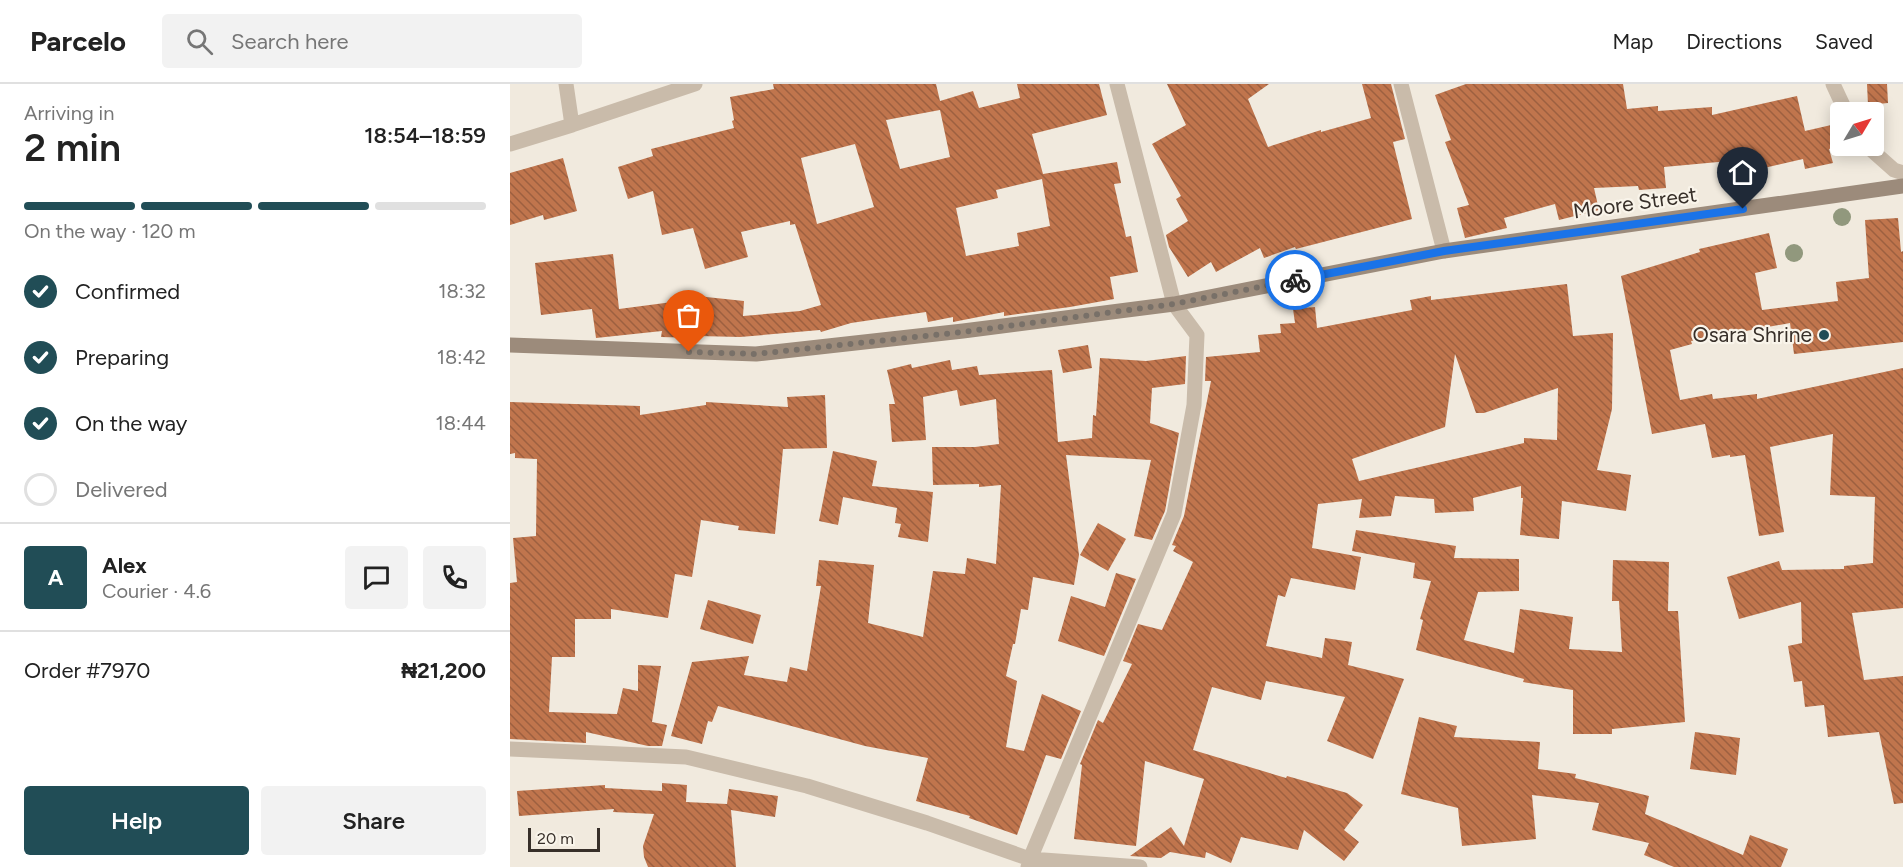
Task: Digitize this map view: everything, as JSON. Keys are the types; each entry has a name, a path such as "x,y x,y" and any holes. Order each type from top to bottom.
{"street":[{"path":"566,84 572,125"},
{"path":"510,144 695,84"},
{"path":"1029,863 1174,514 1194,405 1197,335 1174,304 1117,84"},
{"path":"1401,84 1444,251"},
{"path":"1833,84 1841,102"},
{"path":"1878,156 1894,170 1903,173"},
{"name":"Moore Street","path":"510,345 756,354 963,332 1174,304 1444,251 1903,186"},
{"path":"510,749 686,757 807,786 927,823 1029,863 1140,867"}],"building":[{"path":"773,84 936,84 940,101 973,91 979,108 1020,98 1017,84 1099,84 1107,115 1032,134 1043,174 1117,162 1121,183 1114,184 1126,237 1131,236 1138,272 1110,277 1114,299 1004,316 1004,312 953,322 953,317 928,322 926,312 851,323 821,332 820,330 740,337 698,336 698,338 661,337 662,331 596,338 592,309 541,315 535,263 613,254 619,309 680,301 678,294 744,301 743,316 800,311 821,305 795,224 790,225 790,221 741,232 748,257 705,269 693,228 662,235 653,191 628,199 618,167 653,156 651,149 734,128 730,97 774,89","holes":["940,110 950,157 900,169 886,120","855,144 874,207 817,224 801,158","1042,179 1050,226 1017,233 1019,246 966,256 956,208 998,198 996,190"]},
{"path":"1167,84 1269,84 1248,99 1268,147 1321,130 1321,132 1371,118 1362,84 1391,84 1405,139 1393,142 1412,219 1296,249 1295,247 1264,258 1260,248 1216,272 1211,262 1188,277 1169,247 1166,235 1188,221 1176,199 1181,196 1152,144 1186,125"},
{"path":"1466,84 1623,84 1627,109 1658,106 1658,111 1712,107 1712,115 1797,96 1805,131 1830,125 1829,149 1833,163 1805,169 1803,159 1743,173 1740,160 1664,167 1666,188 1639,190 1638,186 1594,188 1599,210 1559,220 1555,204 1504,218 1507,228 1465,238 1457,208 1469,205 1445,142 1451,140 1435,95"},
{"path":"1867,84 1887,84 1888,103 1868,102"},
{"path":"563,158 577,211 544,220 543,215 510,225 510,173"},
{"path":"1898,218 1901,252 1903,251 1903,342 1794,354 1790,323 1691,341 1692,344 1670,350 1680,400 1712,394 1713,399 1757,394 1757,399 1903,368 1903,608 1852,613 1864,680 1903,676 1903,803 1894,804 1879,732 1828,737 1824,705 1805,707 1802,681 1794,682 1788,646 1802,643 1801,602 1739,619 1727,577 1779,561 1782,570 1844,569 1844,566 1873,563 1875,497 1830,495 1833,434 1770,447 1784,532 1759,536 1745,455 1712,458 1705,424 1652,434 1621,276 1700,252 1699,249 1769,233 1777,268 1755,273 1762,310 1838,301 1836,282 1869,278 1865,220"},
{"path":"1567,284 1573,336 1613,333 1612,409 1597,470 1631,475 1626,511 1562,501 1559,539 1520,535 1523,498 1521,498 1521,486 1473,498 1474,511 1435,513 1434,499 1395,496 1391,516 1359,518 1362,499 1318,504 1312,548 1361,557 1355,590 1291,578 1285,597 1278,595 1266,646 1322,658 1325,638 1352,642 1348,665 1404,679 1373,759 1327,741 1345,697 1266,681 1261,700 1212,687 1193,750 1286,778 1287,776 1347,793 1363,805 1344,830 1359,842 1344,861 1304,830 1298,850 1241,837 1231,863 1206,852 1205,858 1170,852 1161,858 1130,856 1171,827 1184,846 1204,779 1145,761 1136,846 1074,839 1082,765 1080,764 1098,720 1103,723 1132,664 1123,661 1138,624 1162,630 1193,562 1173,551 1176,546 1172,545 1184,516 1211,381 1205,381 1206,357 1260,352 1258,335 1281,333 1280,324 1295,323 1293,309 1315,307 1317,328 1412,310 1410,300 1431,296 1431,300","holes":["1455,354 1476,413 1484,413 1558,388 1557,440 1524,438 1524,443 1359,481 1352,459 1445,427"]},
{"path":"1088,345 1092,368 1063,373 1058,350"},
{"path":"1186,356 1185,384 1152,388 1150,423 1179,433 1165,511 1152,540 1134,536 1151,460 1066,455 1079,555 1074,585 1033,577 1028,610 1021,609 1006,676 1017,681 1006,747 1024,751 1042,694 1081,711 1061,759 1046,755 1017,835 969,818 970,816 916,801 928,758 865,746 718,706 712,722 708,721 702,744 671,736 692,662 749,656 744,675 787,682 790,667 807,671 821,586 816,586 819,560 874,565 868,623 923,637 933,571 965,574 967,558 996,564 1001,485 979,487 979,484 933,485 932,447 975,447 999,444 996,399 960,406 957,390 923,397 926,440 892,442 889,404 895,404 887,370 911,364 912,368 950,360 952,370 977,366 979,375 1052,370 1058,442 1092,438 1100,358 1146,361"},
{"path":"825,395 827,448 783,449 775,534 738,530 739,526 701,520 692,577 675,574 668,618 611,609 611,619 575,619 575,657 552,657 549,712 617,714 623,688 638,691 638,665 661,666 652,722 667,725 662,746 648,746 586,732 586,743 510,739 510,583 517,582 513,538 536,536 537,459 515,458 515,453 510,454 510,402 640,406 640,415 706,405 706,402 788,407 787,397"},
{"path":"833,451 877,461 872,486 933,492 928,542 898,537 901,524 895,523 897,508 843,497 838,525 819,521"},
{"path":"1098,523 1126,539 1108,571 1080,555"},
{"path":"1356,530 1456,546 1454,558 1519,559 1519,591 1478,592 1464,640 1514,653 1520,609 1573,617 1569,649 1622,652 1619,601 1612,601 1613,560 1669,562 1668,611 1678,611 1685,722 1612,729 1612,734 1573,734 1573,690 1523,682 1524,679 1416,650 1423,620 1420,619 1431,581 1413,578 1415,563 1352,551"},
{"path":"1116,573 1136,579 1104,656 1058,641 1071,596 1105,607"},
{"path":"708,600 761,615 753,644 700,629"},
{"path":"1419,717 1457,726 1454,737 1540,742 1538,769 1576,774 1575,778 1649,796 1645,814 1743,855 1750,835 1788,849 1781,867 1674,867 1644,855 1649,843 1592,830 1599,803 1532,795 1536,839 1462,846 1458,808 1401,794"},
{"path":"1695,732 1740,738 1736,775 1690,769"},
{"path":"662,783 687,785 686,802 727,804 729,789 778,796 775,817 731,810 736,867 648,867 643,846 654,814 613,812 614,809 519,816 517,791 605,785 605,788 662,791"}],"way so far":[{"path":"689,352 756,354 963,332 1174,304 1295,280"}],"place":[{"name":"Osara Shrine","path":"1824,335"}],"route":[{"path":"1295,280 1444,251 1743,209"}]}
